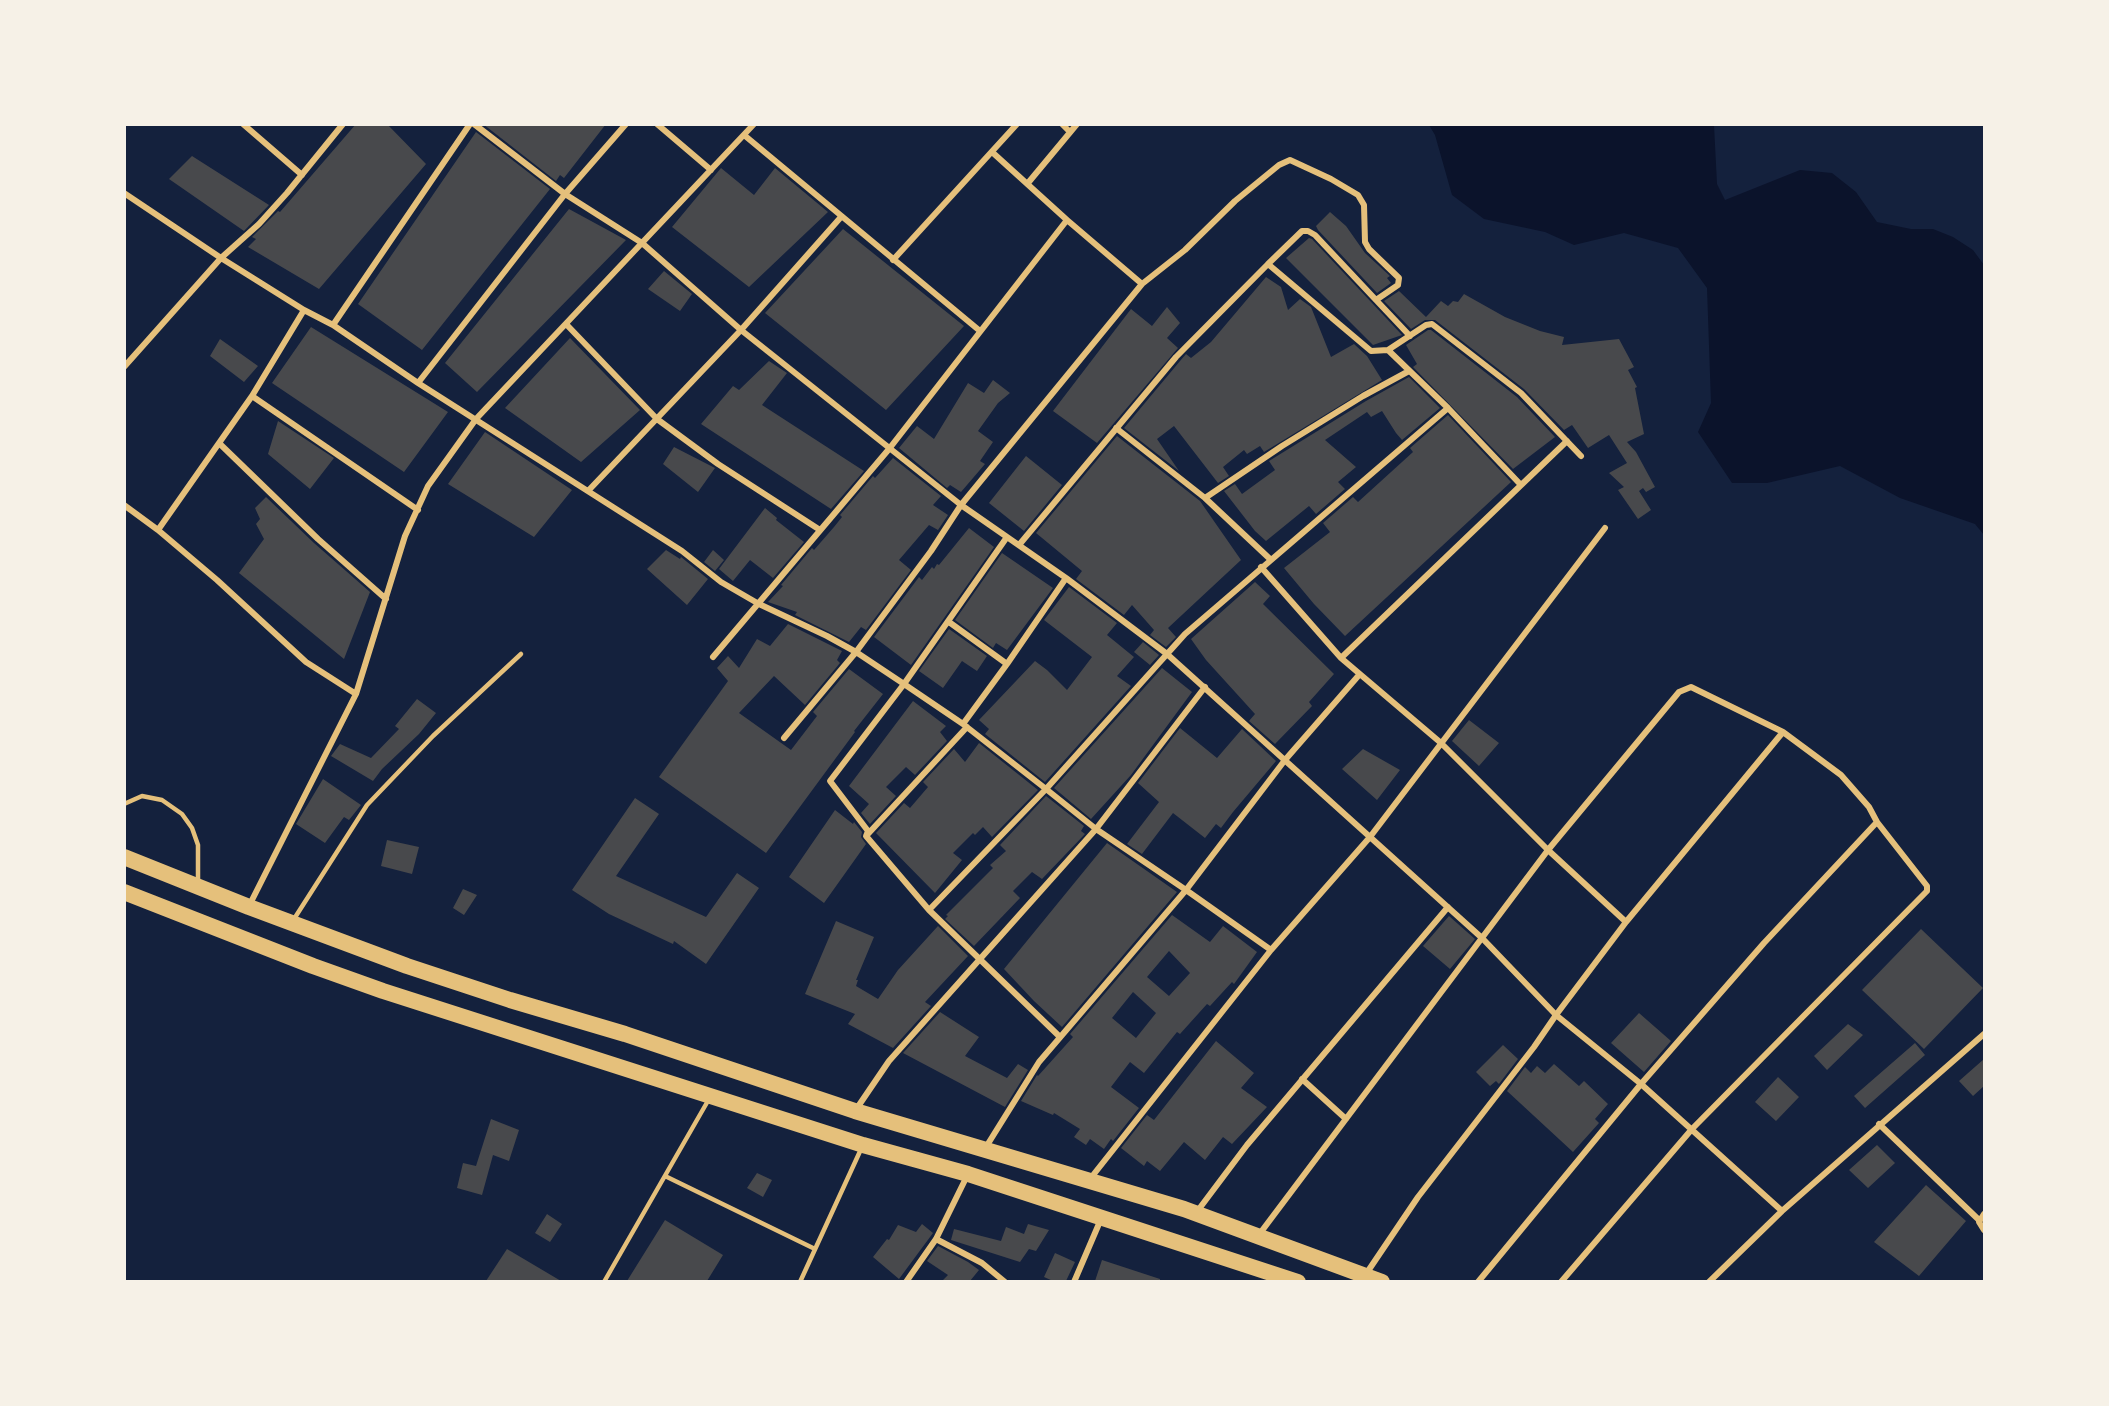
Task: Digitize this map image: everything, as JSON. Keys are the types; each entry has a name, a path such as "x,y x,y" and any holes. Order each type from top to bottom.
{"highway":[{"path":"124,857 291,923 438,976 625,1034 855,1111 1196,1213 1382,1281"},
{"path":"124,892 323,970 542,1043 863,1145 968,1174 1298,1281"}],"street":[{"path":"243,124 302,175"},
{"path":"124,367 221,258 259,224 343,124"},
{"path":"333,325 472,124 566,194 642,243 741,330 961,505 1066,578 1167,654 1482,938 1556,1015 1641,1084 1782,1211"},
{"path":"418,383 566,194 626,124"},
{"path":"657,124 711,170"},
{"path":"249,907 356,694 405,536 429,486 476,419 754,124"},
{"path":"893,260 1017,124"},
{"path":"1062,124 1070,132"},
{"path":"1028,183 1077,124"},
{"path":"744,135 980,331"},
{"path":"992,152 1142,284"},
{"path":"784,738 856,652 931,551 961,505 1142,284 1185,250 1235,201 1279,165 1290,160 1331,179 1358,195 1364,206 1365,242 1369,249 1399,278 1398,285 1376,300"},
{"path":"124,193 221,258 304,310 333,325 418,383 682,551 721,582 759,604 818,631 856,652 965,726 1096,830 1271,950"},
{"path":"588,491 741,330 841,217"},
{"path":"713,657 889,448 1067,220"},
{"path":"1019,545 1176,357 1302,231 1315,235 1410,336"},
{"path":"1268,264 1371,351 1388,351 1426,325 1432,324 1521,393 1581,456"},
{"path":"158,530 252,396 304,310"},
{"path":"567,324 657,419 718,464 820,530"},
{"path":"1388,351 1448,408 1521,484"},
{"path":"1205,498 1312,427 1409,371"},
{"path":"252,396 418,510"},
{"path":"929,910 1046,789 1185,634 1448,408"},
{"path":"1116,428 1205,498 1270,559"},
{"path":"1341,658 1567,441"},
{"path":"220,444 318,538 386,599"},
{"path":"124,505 158,530 217,580 306,662 356,694"},
{"path":"1088,1181 1271,950 1370,837 1605,528"},
{"path":"866,836 868,831 830,781 949,622 1007,537"},
{"path":"1261,567 1341,658 1441,743 1548,850 1626,922"},
{"path":"866,836 965,726 1066,578"},
{"path":"949,622 1007,664"},
{"path":"985,1150 1039,1062 1186,890 1285,760 1359,675"},
{"path":"855,1111 889,1061 1096,830 1205,687"},
{"path":"1258,1236 1548,850 1678,692 1691,687 1783,732 1841,775 1869,807 1876,822 1927,886 1927,891 1692,1129 1561,1281"},
{"path":"1365,1275 1418,1197 1534,1047 1626,922 1783,732"},
{"path":"1478,1281 1641,1084 1764,943 1876,822"},
{"path":"866,836 929,910 1060,1037"},
{"path":"1196,1213 1247,1145 1448,907"},
{"path":"1709,1281 1782,1211 1984,1034"},
{"path":"1302,1079 1346,1119"},
{"path":"1879,1124 1979,1220 1984,1230"},
{"path":"906,1281 936,1239 968,1174"},
{"path":"1979,1220 1984,1214"},
{"path":"1074,1281 1101,1218"},
{"path":"936,1239 982,1263 1005,1281"}],"lane":[{"path":"291,923 367,805 433,736 521,654"},
{"path":"124,804 142,796 162,800 182,814 192,828 198,845 198,886"},
{"path":"604,1281 710,1096"},
{"path":"800,1281 863,1145"},
{"path":"665,1176 815,1249"}],"water":[{"path":"1429,125 1714,125 1717,184 1725,200 1800,170 1832,173 1856,192 1877,222 1911,229 1933,229 1953,237 1973,250 1984,265 1984,535 1975,524 1900,498 1840,466 1767,483 1732,483 1698,432 1711,403 1707,288 1678,248 1624,233 1574,245 1545,232 1484,219 1452,195 1435,135"}],"building":[{"path":"356,124 387,124 426,164 319,289 248,247 256,239 252,237 278,211 280,212"},
{"path":"483,124 606,124 564,178 560,175 556,181"},
{"path":"476,132 550,189 422,350 358,304"},
{"path":"192,156 269,205 244,231 169,179"},
{"path":"721,168 754,195 775,168 828,212 749,287 672,227"},
{"path":"569,209 626,240 477,392 445,363"},
{"path":"1330,212 1346,226 1365,253 1390,276 1387,278 1391,283 1377,293 1318,230 1316,226"},
{"path":"843,229 964,326 886,410 765,313"},
{"path":"1309,238 1402,335 1373,345 1286,258"},
{"path":"664,271 692,294 680,311 648,289"},
{"path":"1266,277 1281,287 1288,310 1300,299 1311,307 1331,357 1354,344 1367,356 1382,380 1264,452 1260,446 1247,454 1244,450 1223,467 1229,476 1218,483 1174,426 1157,439 1179,471 1124,428 1186,354 1191,358 1211,342"},
{"path":"1399,291 1426,317 1441,301 1448,306 1453,301 1458,302 1464,294 1505,317 1540,331 1564,337 1562,345 1619,339 1634,367 1628,370 1637,387 1635,388 1644,434 1627,442 1636,452 1655,487 1646,492 1643,488 1639,491 1651,510 1638,519 1618,490 1624,487 1609,473 1627,463 1609,435 1588,448 1572,425 1564,430 1524,389 1435,320 1425,320 1411,329 1384,301"},
{"path":"1167,307 1180,323 1167,338 1178,348 1097,443 1053,411 1131,309 1152,326"},
{"path":"311,327 448,412 404,472 272,383"},
{"path":"1431,330 1517,397 1555,437 1513,469 1413,367 1417,364 1406,345"},
{"path":"570,338 640,410 581,462 505,408"},
{"path":"220,339 258,366 244,382 210,356"},
{"path":"769,361 787,373 762,405 864,471 831,509 701,424 733,386 739,390"},
{"path":"1409,377 1440,408 1402,440 1382,411 1371,417 1367,412 1325,440 1356,467 1338,482 1345,489 1316,514 1309,506 1266,541 1255,531 1224,491 1235,484 1242,494 1275,470 1269,461"},
{"path":"993,380 1010,393 998,403 978,431 993,442 980,461 985,464 961,492 950,485 947,488 899,448 917,426 934,439 968,383 984,393"},
{"path":"1448,415 1511,482 1345,636 1284,568 1330,532 1323,523 1353,497 1358,502 1413,452 1410,448"},
{"path":"278,421 334,458 310,489 268,454"},
{"path":"485,432 572,490 534,537 448,484"},
{"path":"1117,436 1200,501 1241,560 1168,628 1176,637 1166,647 1150,635 1154,630 1132,605 1124,615 1076,579 1082,571 1036,533"},
{"path":"674,447 715,468 698,492 663,464"},
{"path":"1026,456 1062,485 1024,531 989,503"},
{"path":"893,458 941,496 933,505 948,515 938,530 929,525 899,560 911,570 866,630 861,627 849,642 795,615 797,612 768,602 812,548 814,550 834,527 842,517 840,515 873,476 875,478"},
{"path":"266,497 370,592 344,659 239,573 264,539 256,524 260,519 255,508"},
{"path":"765,508 777,518 776,520 804,542 773,578 750,560 733,581 719,569"},
{"path":"969,528 994,547 911,665 874,637 919,577 922,580 932,567 934,569 937,564 939,565"},
{"path":"666,550 680,559 681,557 708,579 687,605 647,569"},
{"path":"713,550 724,560 715,571 704,562"},
{"path":"1002,553 1053,588 1007,650 996,643 993,648 955,620"},
{"path":"1255,582 1270,596 1263,604 1334,674 1309,702 1312,706 1275,744 1249,721 1255,714 1206,660 1191,639"},
{"path":"1069,587 1117,623 1107,635 1134,657 1117,676 1131,686 1045,782 985,734 989,729 979,720 1035,661 1067,690 1092,657 1044,620"},
{"path":"788,624 842,651 837,660 840,663 805,705 774,676 739,713 791,750 817,716 813,712 849,669 883,694 766,853 659,777 728,681 717,668 728,656 739,668 757,639 770,646"},
{"path":"949,629 987,656 977,671 962,661 943,688 919,671"},
{"path":"1143,642 1159,655 1150,665 1134,652"},
{"path":"1162,668 1192,692 1131,775 1091,819 1054,788"},
{"path":"417,699 436,713 419,734 382,769 373,781 331,756 340,744 371,758 399,729 395,726"},
{"path":"913,701 946,726 940,732 947,741 915,775 906,767 886,787 896,796 870,824 861,813 869,804 849,786"},
{"path":"1469,720 1499,743 1479,766 1452,741"},
{"path":"1180,728 1217,758 1242,729 1276,761 1221,828 1216,824 1205,838 1173,813 1142,854 1127,844 1159,802 1138,783"},
{"path":"979,743 1038,790 992,837 983,827 975,835 973,833 953,853 962,860 935,893 876,833 904,803 910,808 928,787 923,782 954,749 965,762"},
{"path":"1363,749 1400,770 1377,800 1342,769"},
{"path":"323,779 361,805 349,820 344,817 325,843 296,824"},
{"path":"1046,796 1084,826 1081,831 1085,834 1042,879 1032,872 1013,891 1020,898 974,946 945,919 948,916 946,915 993,868 990,865 1006,851 1000,845"},
{"path":"635,798 659,814 616,876 706,917 737,873 759,888 706,964 674,941 673,944 609,914 572,890"},
{"path":"835,810 853,824 854,822 862,832 861,837 866,844 824,903 789,877"},
{"path":"387,840 419,847 412,874 381,866"},
{"path":"1107,843 1177,892 1062,1027 1004,969"},
{"path":"463,889 477,895 464,915 453,908"},
{"path":"1172,915 1210,942 1223,926 1257,952 1234,984 1232,982 1210,1006 1207,1004 1180,1034 1177,1032 1144,1073 1130,1062 1111,1087 1139,1108 1104,1149 1090,1139 1086,1145 1074,1137 1080,1129 1054,1113 1053,1115 1021,1101 1037,1075 1073,1037 1070,1034","holes":["1169,951 1190,973 1169,996 1147,977","1133,992 1156,1013 1136,1038 1112,1018"]},
{"path":"1449,916 1475,939 1450,969 1423,946"},
{"path":"836,921 874,937 856,980 858,980 856,986 878,999 898,970 938,926 968,956 925,1002 931,1006 893,1048 848,1024 855,1014 805,994"},
{"path":"1921,929 1983,988 1924,1049 1862,990"},
{"path":"940,1012 979,1037 965,1056 1007,1078 1018,1064 1028,1070 1005,1107 903,1053"},
{"path":"1639,1013 1671,1041 1644,1072 1611,1043"},
{"path":"1848,1024 1863,1035 1827,1070 1814,1056"},
{"path":"1216,1041 1254,1073 1241,1088 1267,1107 1232,1144 1223,1137 1205,1160 1184,1142 1160,1171 1147,1161 1144,1166 1121,1148 1147,1115 1154,1120"},
{"path":"1915,1043 1925,1055 1865,1108 1854,1096"},
{"path":"1503,1045 1518,1059 1499,1084 1496,1081 1490,1086 1476,1072"},
{"path":"1984,1059 1984,1086 1973,1096 1959,1081"},
{"path":"1554,1064 1579,1086 1584,1081 1608,1104 1595,1119 1599,1123 1573,1152 1507,1091 1525,1067 1531,1073 1537,1066 1545,1073"},
{"path":"1778,1077 1799,1097 1776,1121 1755,1102"},
{"path":"491,1119 519,1130 509,1161 493,1155 482,1195 457,1188 463,1163 476,1166"},
{"path":"1877,1145 1895,1163 1868,1188 1849,1170"},
{"path":"757,1173 772,1180 763,1197 747,1188"},
{"path":"1926,1185 1966,1221 1919,1276 1874,1242"},
{"path":"547,1214 562,1224 550,1242 535,1233"},
{"path":"665,1220 723,1255 707,1281 627,1281"},
{"path":"922,1224 933,1233 899,1279 873,1257 887,1239 889,1240 898,1225 916,1232"},
{"path":"1028,1224 1049,1230 1036,1251 1029,1249 1020,1262 951,1240 954,1229 1001,1241 1006,1227 1024,1234"},
{"path":"938,1246 979,1270 970,1281 942,1281 948,1275 927,1261"},
{"path":"507,1249 561,1281 486,1281"},
{"path":"1055,1253 1075,1262 1066,1281 1053,1281 1044,1277"},
{"path":"1102,1260 1160,1279 1160,1281 1095,1281"}]}
